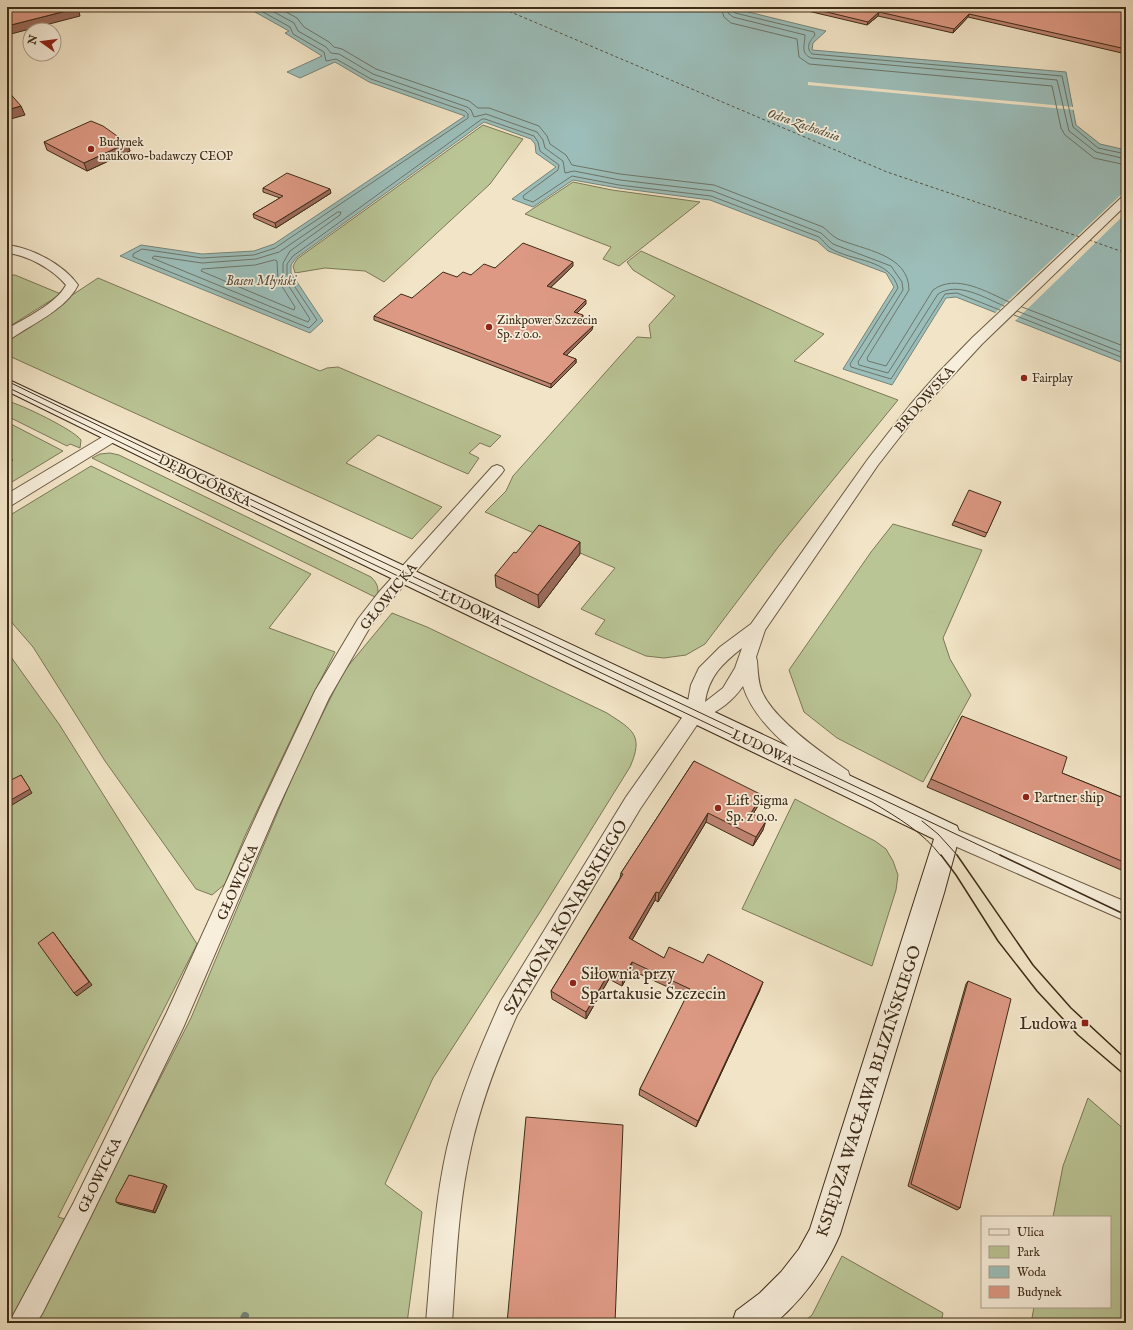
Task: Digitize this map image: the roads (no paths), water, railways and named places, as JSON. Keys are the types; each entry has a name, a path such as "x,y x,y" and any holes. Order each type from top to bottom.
{"street":[{"name":"BRDOWSKA","path":"695,714 697,696 704,675 718,659 757,628 881,450 944,375 990,328 1126,199"},
{"path":"7,249 25,252 53,268 68,279 72,285 69,292 61,300 7,334"},
{"name":"DĘBOGÓRSKA","path":"7,384 403,575"},
{"path":"7,501 114,436"},
{"name":"GŁOWICKA","path":"22,1323 33,1306 82,1210 175,1020 268,810 321,696 364,623 403,575 496,470"},
{"name":"LUDOWA","path":"403,575 948,834 1126,912"},
{"name":"BRDOWSKA","path":"695,714 711,706 729,693 738,679 757,628"},
{"name":"BRDOWSKA","path":"750,650 749,678 752,691 762,709 788,734 865,795"},
{"name":"SZYMONA KONARSKIEGO","path":"439,1323 446,1242 456,1166 467,1117 496,1038 516,995 633,803 695,714"},
{"name":"KSIĘDZA WACŁAWA BLIZIŃSKIEGO","path":"748,1323 772,1304 794,1283 811,1260 824,1234 927,908 948,834"}],"water":[{"path":"246,7 728,7 826,31 813,43 812,50 1066,72 1076,125 1100,144 1126,150 1126,364 956,297 946,298 892,385 843,369 894,287 886,273 828,251 817,241 710,200 618,188 573,180 533,207 512,199 556,167 536,153 535,144 531,139 484,122 296,258 291,265 291,273 323,321 310,333 120,256 141,245 202,254 254,251 274,244 465,116 369,82 335,62 300,78 287,72 322,56 285,33 289,31"}],"waterway":[{"path":"242,1323 245,1316"}],"tram line":[{"path":"7,381 252,500 1002,856"},
{"path":"7,387 247,504 872,802 901,820 918,833 934,847 941,856"},
{"path":"922,821 938,834 958,856"},
{"path":"941,855 956,875 998,941 1037,991 1078,1035 1126,1076"},
{"path":"957,855 1033,965 1071,1008 1126,1059"},
{"path":"1000,855 1126,915"}],"place":[{"name":"Budynek naukowo-badawczy CEOP","path":"91,149"},
{"name":"Zinkpower Szczecin Sp. z o.o.","path":"489,327"},
{"name":"Fairplay","path":"1024,378"},
{"name":"Partner ship","path":"1026,797"},
{"name":"Lift Sigma Sp. z o.o.","path":"718,808"},
{"name":"Siłownia przy Spartakusie Szczecin","path":"573,983"},
{"name":"Ludowa","path":"1085,1023"}],"water label":[{"name":"Odra Zachodnia","path":"804,124"},
{"name":"Basen Młyński","path":"261,280"}]}
